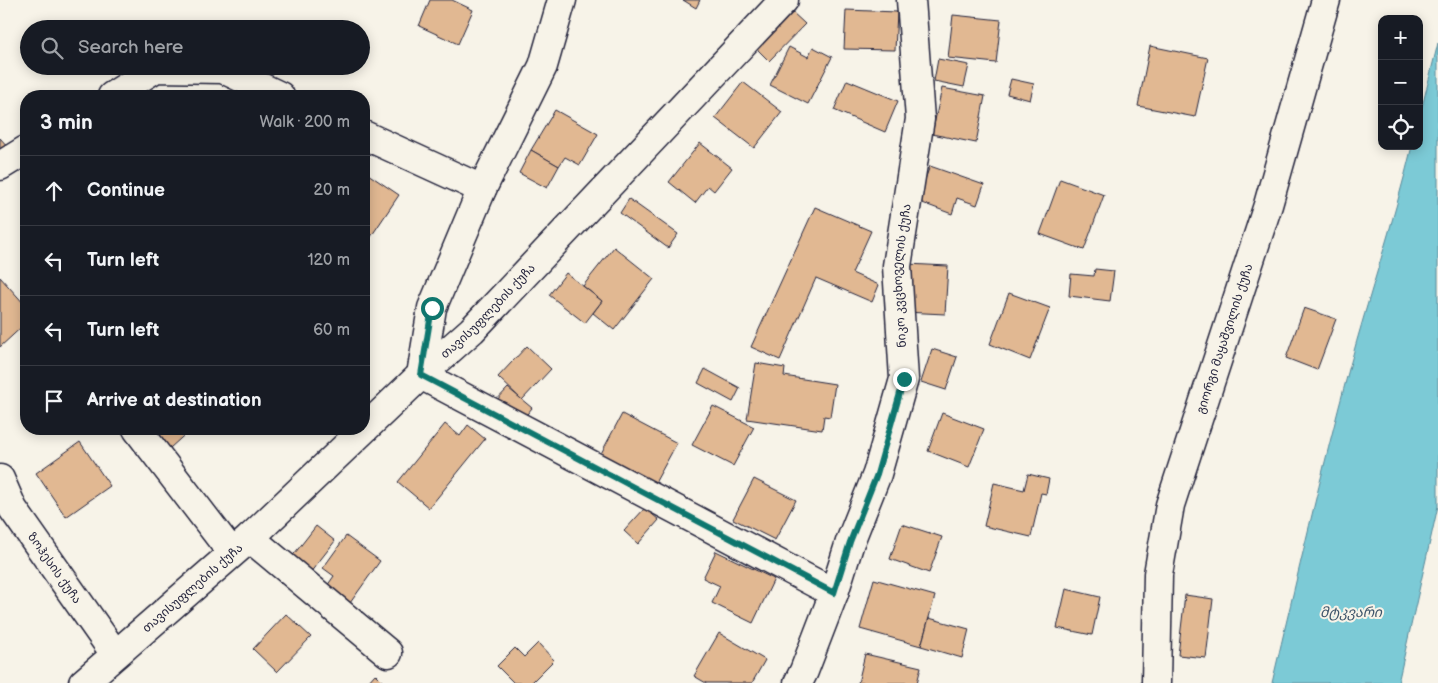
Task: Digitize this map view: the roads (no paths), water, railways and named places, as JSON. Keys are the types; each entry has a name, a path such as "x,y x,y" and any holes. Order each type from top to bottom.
{"street":[{"path":"562,0 543,66 482,189 432,308 421,375 834,593"},
{"name":"თავისუფლების ქუჩა","path":"370,423 472,330 784,0"},
{"name":"ნიკო კვცხოველის ქუჩა","path":"798,683 834,593 850,542 877,474 904,379 897,266 920,119 911,0"},
{"name":"გიორგი მაყაშვილის ქუჩა","path":"1156,683 1158,574 1170,505 1268,205 1326,0"},
{"path":"121,90 145,75"},
{"path":"236,75 267,90"},
{"path":"370,138 482,189"},
{"path":"0,166 20,154"},
{"path":"142,435 241,545 388,653"},
{"name":"თავისუფლების ქუჩა","path":"83,683 241,545 357,435"},
{"name":"ზოჰესის ქუჩა","path":"0,479 13,510 115,654"}],"water":[{"name":"მტკვარი","path":"1438,43 1438,506 1398,683 1272,683 1349,369 1411,150 1423,150 1423,103"}]}
